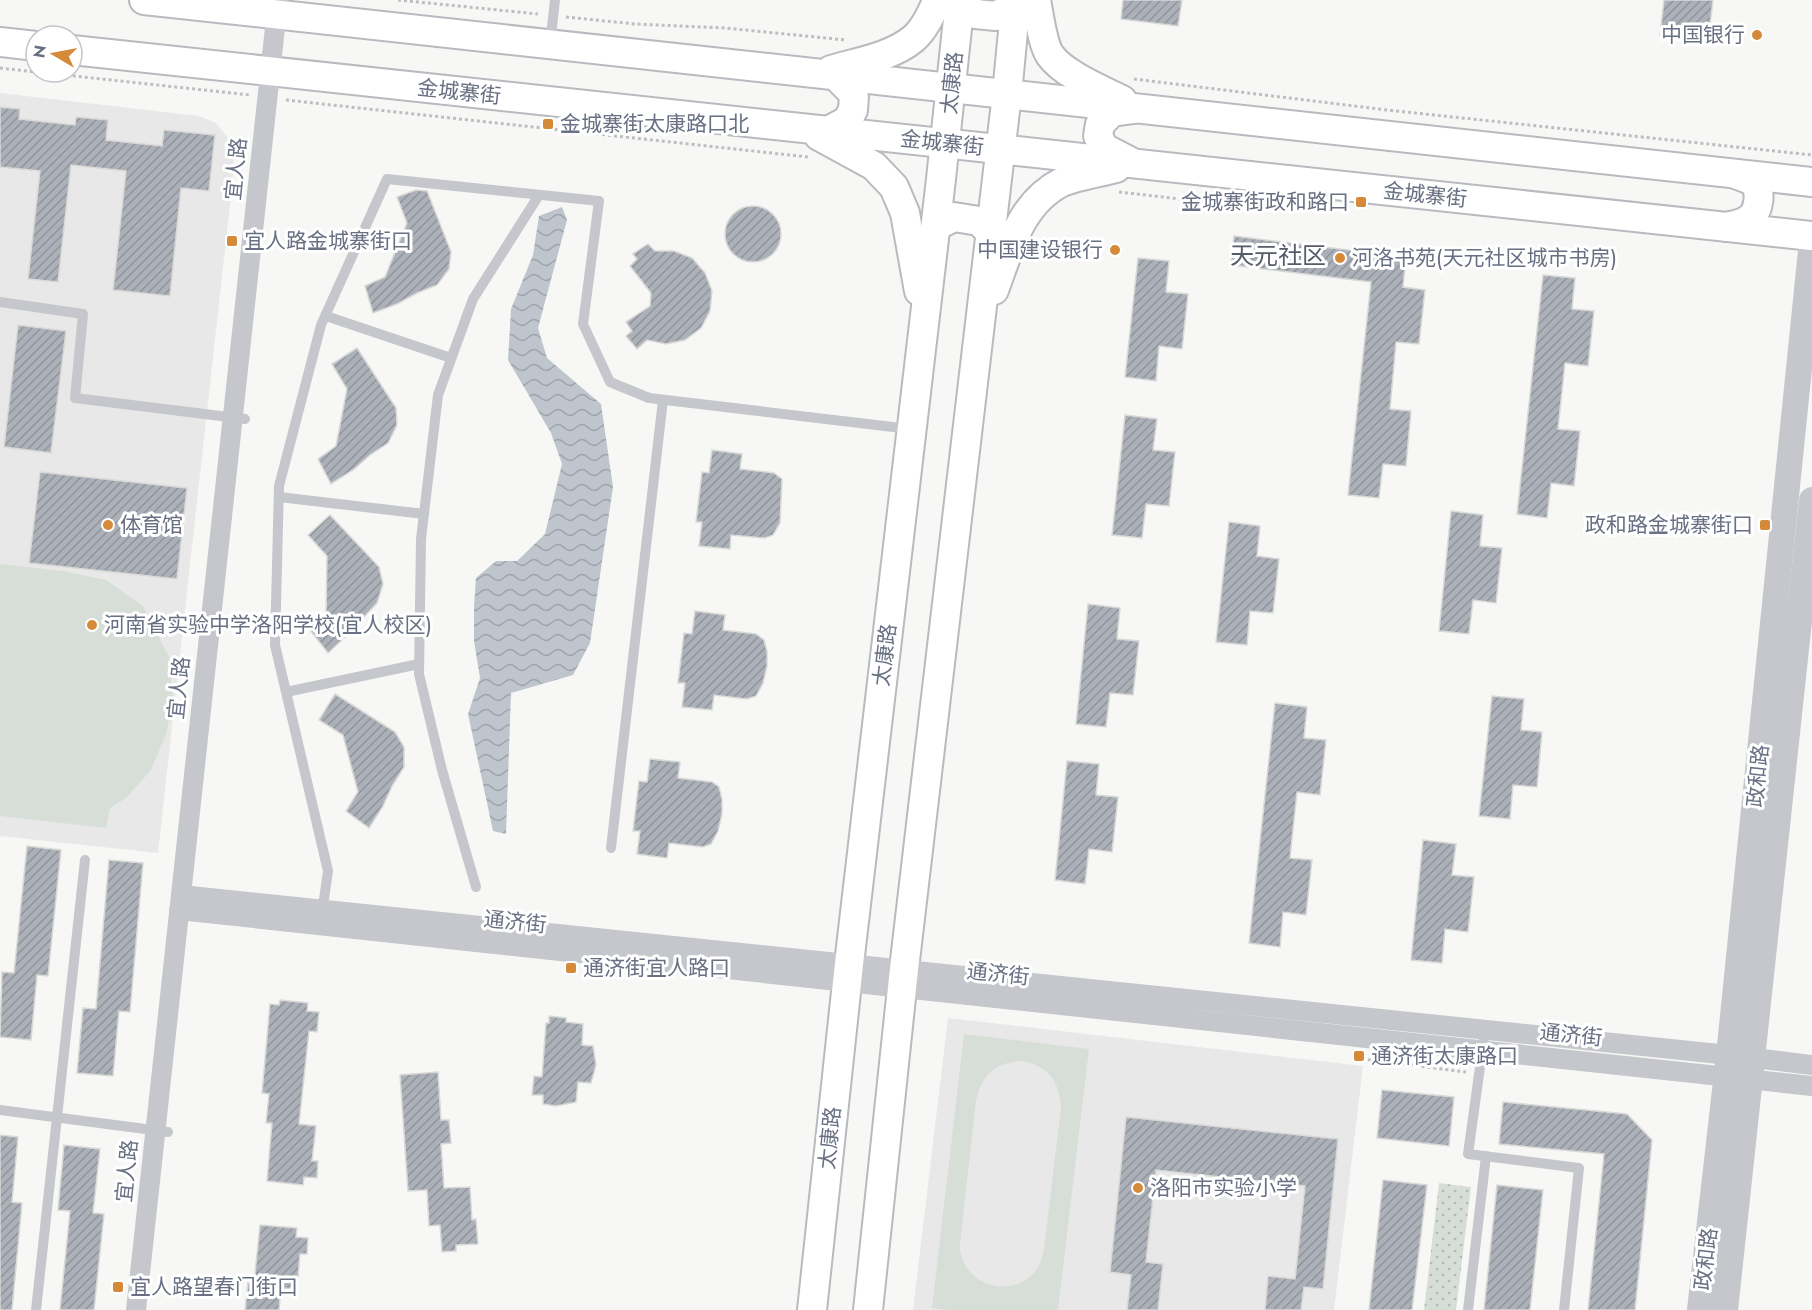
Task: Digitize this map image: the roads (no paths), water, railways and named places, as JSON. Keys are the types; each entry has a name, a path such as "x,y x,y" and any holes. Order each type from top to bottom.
{"main road":[{"path":"144,0 283,8 550,45 1812,182"},
{"path":"826,76 890,53 914,39 932,12 953,0 975,14 996,16 1023,2"},
{"name":"太康路","path":"812,1310 848,973 951,89 953,0"},
{"path":"868,1310 903,978 990,232 1007,94 1023,2"},
{"path":"1023,2 1042,30 1050,55 1072,74 1137,108"},
{"path":"0,42 24,45"},
{"name":"金城寨街","path":"84,52 275,86 818,130 1812,236"},
{"path":"818,130 847,121 853,110 854,96 850,90 826,76"},
{"path":"1132,163 1104,148 1098,136 1100,124 1112,112 1137,108"},
{"path":"818,130 874,166 894,187 905,213 924,323"},
{"path":"978,335 1017,229 1036,200 1062,182 1132,163"},
{"path":"1727,227 1752,217 1757,209 1759,196 1757,187 1752,181 1734,174"},
{"path":"936,226 954,217 979,221 990,232"}],"street":[{"name":"宜人路","path":"136,1310 161,1131 283,8"},
{"name":"政和路","path":"1725,1310 1740,1067 1812,241"},
{"name":"政和路","path":"1700,1310 1740,1067 1812,500"},
{"name":"通济街","path":"186,903 1740,1067 1812,1065"},
{"name":"通济街","path":"1740,1067 1812,1086"},
{"name":"宜人路","path":"148,1310 161,1131"}],"lane":[{"path":"550,45 555,0"},
{"path":"321,918 328,871 275,645 279,486 321,325 387,178 599,201 583,324 610,382 649,398 912,430"},
{"path":"476,887 442,770 419,674 421,539 438,395 473,299 539,195"},
{"path":"0,302 83,314 75,398 239,418"},
{"path":"326,316 452,358"},
{"path":"611,849 663,400"},
{"path":"279,497 424,514"},
{"path":"286,692 419,664"},
{"path":"36,1310 85,860"},
{"path":"1483,1040 1468,1154 1579,1168 1564,1310"},
{"path":"0,1110 161,1131"},
{"path":"1468,1310 1486,1156"}],"water":[{"path":"562,207 567,220 538,328 547,358 601,404 613,487 590,643 573,675 511,693 506,834 493,831 468,714 480,678 474,641 476,578 496,561 517,561 545,534 562,464 551,433 508,360 511,309 533,255 539,216"}],"place":[{"name":"中国银行","path":"1757,35"},
{"name":"金城寨街太康路口北","path":"548,124"},
{"name":"金城寨街政和路口","path":"1361,202"},
{"name":"宜人路金城寨街口","path":"232,241"},
{"name":"中国建设银行","path":"1115,250"},
{"name":"河洛书苑(天元社区城市书房)","path":"1340,258"},
{"name":"体育馆","path":"108,525"},
{"name":"政和路金城寨街口","path":"1765,525"},
{"name":"河南省实验中学洛阳学校(宜人校区)","path":"92,625"},
{"name":"通济街宜人路口","path":"571,968"},
{"name":"通济街太康路口","path":"1359,1056"},
{"name":"洛阳市实验小学","path":"1138,1188"},
{"name":"宜人路望春门街口","path":"118,1287"}],"district":[{"name":"天元社区","path":"1278,255"}]}
